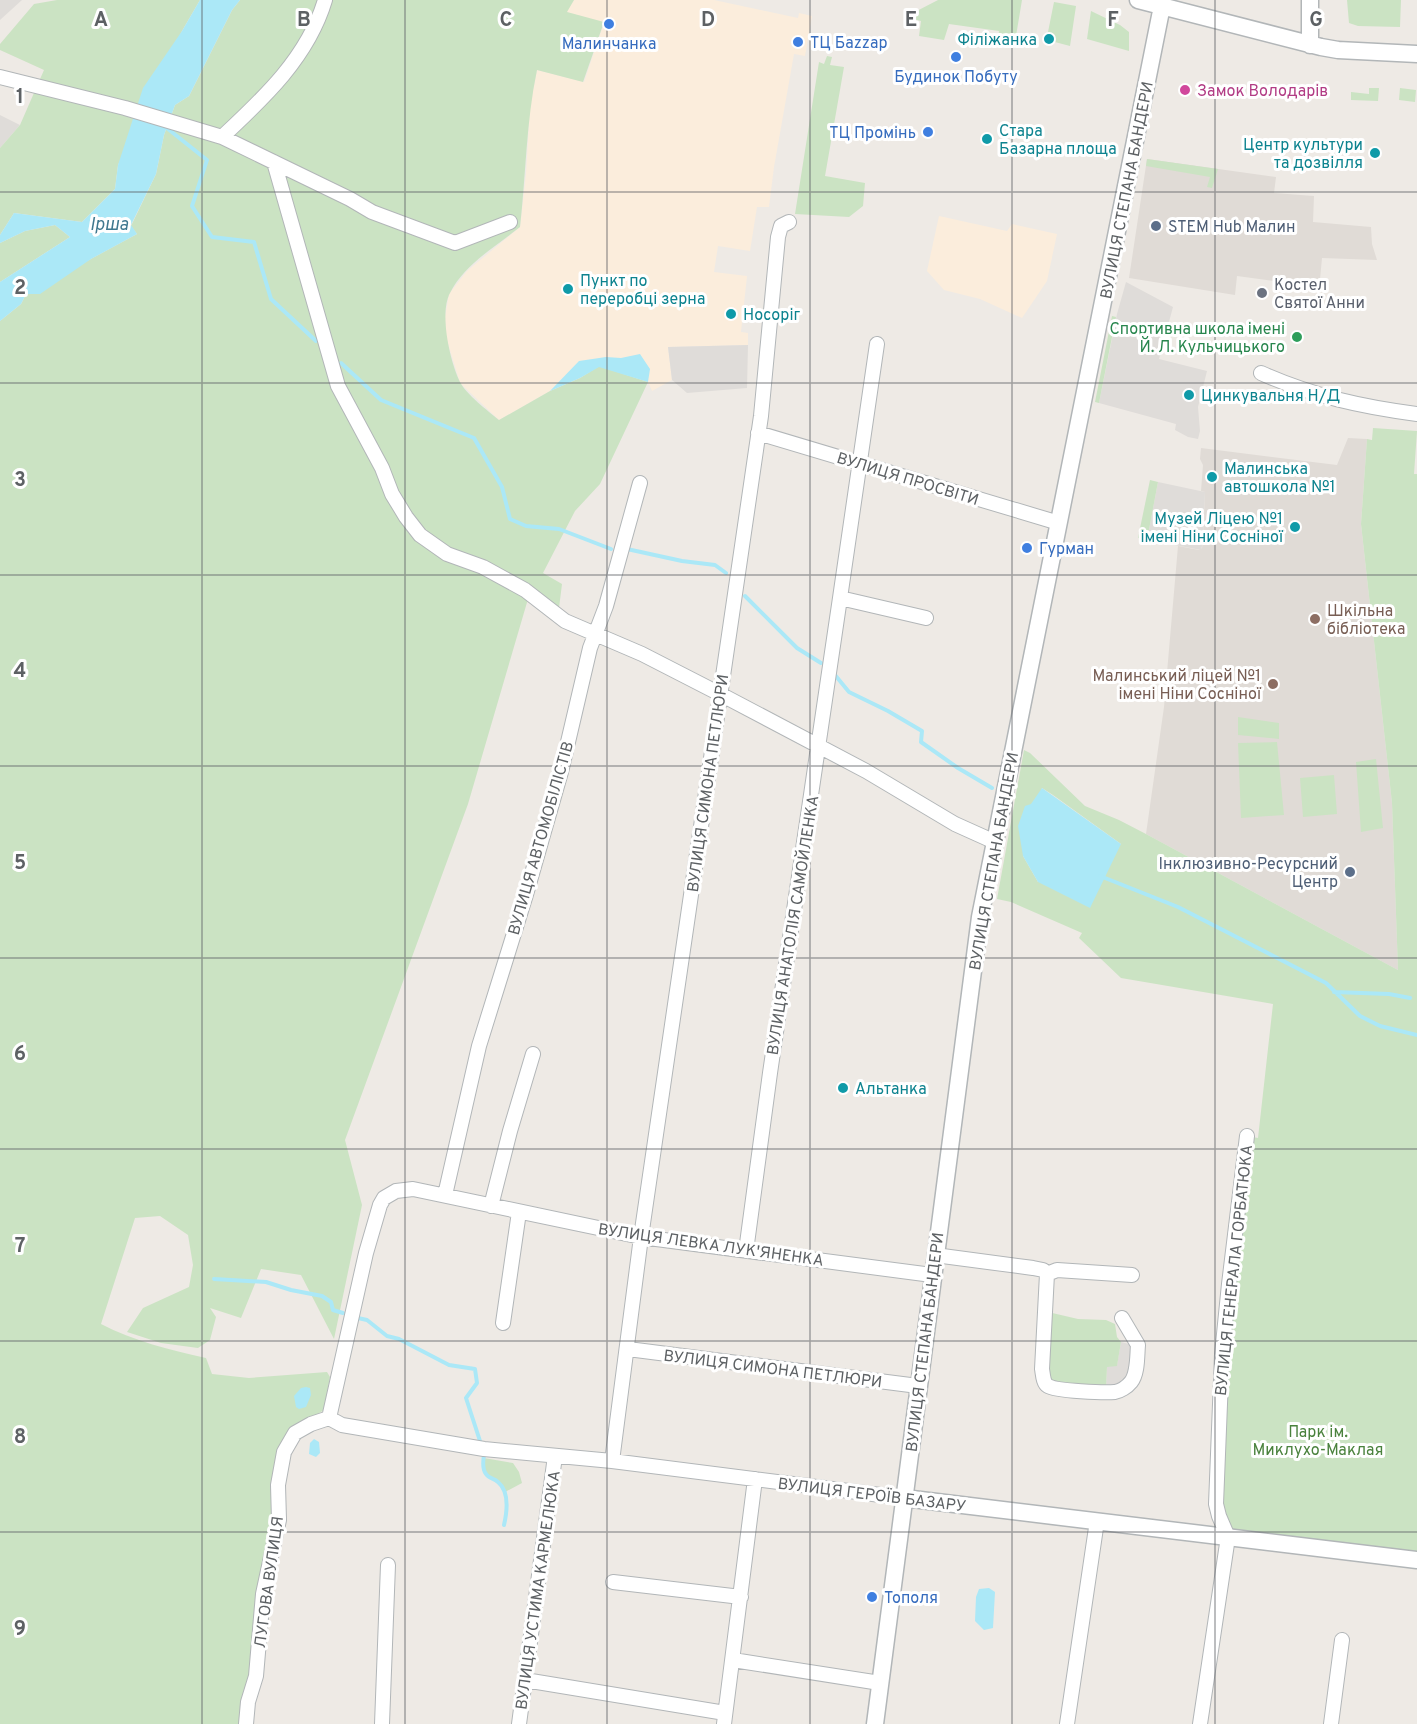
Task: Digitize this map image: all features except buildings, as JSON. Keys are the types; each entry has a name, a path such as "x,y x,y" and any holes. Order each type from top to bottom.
{"street":[{"path":"222,137 268,94 293,63 322,12 326,0"},
{"path":"1138,0 1162,6 1197,7 1310,45 1338,50 1417,54"},
{"path":"1310,0 1310,45"},
{"name":"ВУЛИЦЯ СТЕПАНА БАНДЕРИ","path":"875,1724 976,945 1162,6"},
{"path":"0,77 125,108 222,137 372,212 455,243 510,222"},
{"path":"274,162 339,386 382,468 392,494 406,518 420,535 440,551 504,578 531,595 555,616 642,654 720,694 866,771 955,824 995,842"},
{"name":"ВУЛИЦЯ СИМОНА ПЕТЛЮРИ","path":"612,1461 641,1237 764,392 771,293 778,237 781,226 789,222"},
{"name":"ВУЛИЦЯ АНАТОЛІЯ САМОЙЛЕНКА","path":"746,1251 877,344"},
{"path":"1261,373 1318,395 1367,407 1417,414"},
{"name":"ВУЛИЦЯ ПРОСВІТИ","path":"758,433 1059,523"},
{"name":"ВУЛИЦЯ АВТОМОБІЛІСТІВ","path":"445,1195 479,1046 561,772 590,648 610,594 640,483"},
{"path":"840,598 926,618"},
{"path":"491,1206 533,1054"},
{"name":"ВУЛИЦЯ ГЕНЕРАЛА ГОРБАТЮКА","path":"1200,1724 1228,1537 1219,1516 1216,1496 1222,1365 1229,1284 1247,1136"},
{"name":"ВУЛИЦЯ ЛЕВКА ЛУК'ЯНЕНКА","path":"329,1418 366,1253 380,1205 389,1194 407,1189 641,1237 932,1275"},
{"path":"503,1323 519,1212"},
{"path":"935,1255 1033,1268 1043,1270 1047,1274 1042,1369 1048,1386 1061,1389 1118,1392 1132,1381 1138,1345 1122,1318"},
{"path":"1047,1274 1058,1270 1132,1275"},
{"name":"ВУЛИЦЯ СИМОНА ПЕТЛЮРИ","path":"628,1349 918,1386"},
{"name":"ВУЛИЦЯ ГЕРОЇВ БАЗАРУ","path":"329,1418 342,1425 484,1449 612,1461 1417,1560"},
{"name":"ЛУГОВА ВУЛИЦЯ","path":"246,1724 248,1702 256,1677 263,1594 279,1520 278,1485 284,1452 295,1432 329,1418"},
{"name":"ВУЛИЦЯ УСТИМА КАРМЕЛЮКА","path":"519,1724 555,1456"},
{"path":"525,1680 724,1719 755,1479"},
{"path":"1066,1724 1097,1521"},
{"path":"382,1724 388,1565"},
{"path":"613,1582 741,1597"},
{"path":"1331,1724 1342,1640"},
{"path":"733,1660 880,1683"}],"shaded area":[{"path":"0,0 22,0 0,20"},
{"path":"574,0 714,0 798,18 799,13 812,16 805,56 794,54 769,207 757,207 750,251 718,246 714,272 747,276 741,332 748,333 748,345 668,347 672,380 652,391 648,382 580,378 550,391 499,420 460,383 446,337 445,317 449,294 467,271 520,227 530,105 537,70 584,82 604,23 566,12"},
{"path":"0,115 20,125 0,148"},
{"path":"1147,159 1276,177 1274,193 1314,196 1313,222 1371,227 1372,244 1377,260 1322,258 1319,290 1237,276 1235,295 1129,278"},
{"path":"939,216 1007,231 1012,224 1057,234 1047,281 1022,318 980,299 944,290 927,271"},
{"path":"1126,282 1173,307 1159,359 1207,371 1198,407 1200,431 1198,439 1175,430 1176,424 1099,403 1117,314"},
{"path":"748,345 747,388 687,393 672,380 668,347"},
{"name":"Малинський ліцей №1 імені Ніни Сосніної","path":"1348,438 1367,439 1361,524 1392,803 1398,970 1146,834 1164,707 1178,546 1199,550 1203,542 1205,492 1201,491 1203,465 1200,459 1201,448 1337,465"},
{"path":"1158,482 1205,492 1201,550 1149,540"},
{"path":"1121,1342 1133,1345 1127,1380 1123,1384 1106,1388 1107,1366 1117,1365"}],"green space":[{"path":"57,0 200,0 182,31 118,165 115,189 82,222 14,213 0,235 0,148 20,125 44,70 0,50 0,44 34,4"},
{"path":"240,0 574,0 567,12 604,22 583,82 537,70 528,129 520,227 481,257 456,283 447,302 447,338 456,373 463,387 499,420 599,366 648,382 600,484 575,511 543,573 562,584 558,616 528,599 468,804 345,1140 362,1205 334,1339 301,1275 261,1269 241,1318 210,1308 216,1317 210,1340 198,1348 161,1343 127,1332 143,1308 189,1287 193,1265 188,1235 160,1216 135,1218 101,1324 139,1340 206,1358 212,1374 249,1378 327,1372 330,1377 324,1410 286,1434 275,1488 275,1516 259,1637 242,1724 0,1724 0,321 21,304 26,294 137,234 131,226 156,174 164,135 175,105 189,96 232,10"},
{"path":"938,0 1022,0 1014,48 997,45 999,31 949,24 944,40 919,36 921,21 913,19 911,14"},
{"path":"1347,0 1401,0 1400,27 1358,26 1349,23"},
{"path":"1054,2 1076,6 1070,46 1051,41 1052,39 1047,37"},
{"path":"1091,11 1129,32 1129,51 1087,39"},
{"path":"827,56 832,57 830,65 844,67 825,176 865,183 863,206 849,217 795,214 819,62 824,64"},
{"path":"1369,88 1379,88 1378,101 1351,100 1351,92 1369,94"},
{"path":"1400,88 1416,90 1415,102 1399,100"},
{"path":"1147,159 1218,169 1212,188 1207,187 1210,177 1146,166"},
{"path":"55,225 70,237 0,282 0,243 25,231"},
{"path":"1112,316 1116,317 1099,403 1095,402"},
{"name":"Парк ім. Миклухо-Маклая","path":"1373,428 1417,431 1414,474 1417,474 1417,1560 1228,1537 1216,1504 1247,1136 1258,1138 1273,1004 1121,978 1079,938 1082,933 1011,902 997,899 1024,750 1030,753 1085,806 1146,834 1398,970 1392,803 1361,524 1367,439 1372,440","holes":["1042,788 1121,844 1038,882 1023,856"]},
{"path":"1150,480 1158,482 1149,540 1138,538"},
{"path":"1238,717 1279,723 1279,739 1238,735"},
{"path":"1277,742 1284,815 1241,818 1238,743"},
{"path":"1376,759 1383,828 1361,832 1356,762"},
{"path":"1334,775 1337,814 1303,817 1300,778"},
{"path":"1048,1312 1078,1319 1106,1320 1115,1324 1117,1337 1121,1342 1117,1366 1107,1367 1106,1388 1068,1386 1048,1379"},
{"path":"484,1458 513,1463 522,1483 505,1492 487,1474"}],"water":[{"name":"Ірша","path":"200,0 240,0 232,10 189,96 175,105 164,135 156,174 131,225 137,234 91,259 40,294 26,294 21,304 0,321 0,282 70,237 55,225 25,231 0,243 0,235 14,213 82,222 115,189 118,165 143,88"},
{"path":"640,354 650,369 648,382 599,367 550,391 579,361 606,357 621,358"},
{"path":"1042,788 1121,844 1090,908 1038,882 1023,856 1018,826 1025,806 1031,804"},
{"path":"301,1388 310,1388 311,1395 306,1407 299,1409 296,1407 294,1396"},
{"path":"314,1439 319,1442 320,1453 316,1457 309,1454 310,1443"},
{"path":"989,1588 995,1592 993,1628 984,1630 975,1621 976,1597 979,1589"}],"waterway":[{"path":"163,125 207,160 192,206 212,237 254,242 271,299 316,341"},
{"path":"341,363 381,400 474,438 502,487 510,519 526,526 559,529 611,549"},
{"path":"627,549 682,561 715,565 726,573"},
{"path":"745,596 797,648 821,663"},
{"path":"835,675 849,692 922,731 921,742 992,788"},
{"path":"1100,876 1178,907 1326,983 1360,1016 1380,1026 1417,1035"},
{"path":"1334,992 1389,994 1410,998"},
{"path":"214,1279 266,1282 322,1296 331,1302 333,1310 343,1313"},
{"path":"358,1318 367,1320 387,1336 399,1339 449,1365 475,1369 477,1383 466,1398 480,1441"},
{"path":"484,1455 485,1472 502,1486 506,1497 504,1525"}],"place":[{"name":"Малинчанка","path":"609,24"},
{"name":"Філіжанка","path":"1049,39"},
{"name":"ТЦ Баzzар","path":"798,42"},
{"name":"Будинок Побуту","path":"956,57"},
{"name":"Замок Володарів","path":"1185,90"},
{"name":"ТЦ Промінь","path":"928,132"},
{"name":"Стара Базарна площа","path":"987,139"},
{"name":"Центр культури та дозвілля","path":"1375,153"},
{"name":"STEM Hub Малин","path":"1156,226"},
{"name":"Пункт по переробці зерна","path":"568,289"},
{"name":"Костел Святої Анни","path":"1262,293"},
{"name":"Носоріг","path":"731,314"},
{"name":"Спортивна школа імені Й. Л. Кульчицького","path":"1297,337"},
{"name":"Цинкувальня Н/Д","path":"1189,395"},
{"name":"Малинська автошкола №1","path":"1212,477"},
{"name":"Музей Ліцею №1 імені Ніни Сосніної","path":"1295,527"},
{"name":"Гурман","path":"1027,548"},
{"name":"Шкільна бібліотека","path":"1315,619"},
{"name":"Малинський ліцей №1 імені Ніни Сосніної","path":"1273,684"},
{"name":"Інклюзивно-Ресурсний Центр","path":"1350,872"},
{"name":"Альтанка","path":"843,1088"},
{"name":"Тополя","path":"872,1597"}]}
